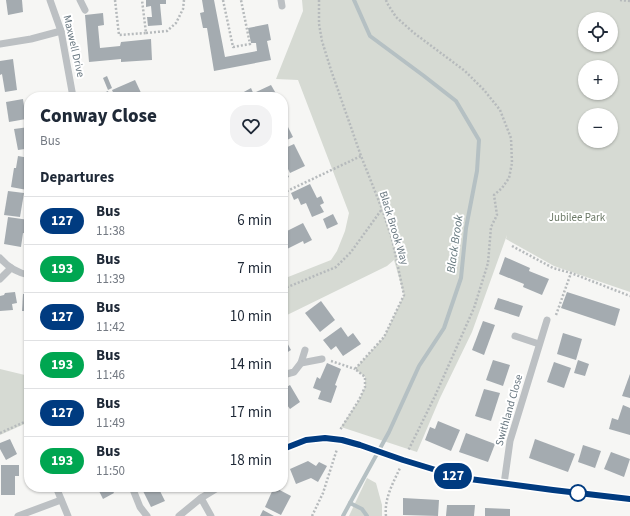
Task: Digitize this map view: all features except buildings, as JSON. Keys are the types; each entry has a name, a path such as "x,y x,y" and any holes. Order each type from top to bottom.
{"street":[{"name":"Maxwell Drive","path":"50,0 61,31 72,92"},
{"path":"80,0 85,10"},
{"path":"0,44 31,39 61,31"},
{"path":"0,258 11,268 24,274"},
{"path":"0,279 11,268"},
{"name":"Swithland Close","path":"504,484 510,441 547,320"},
{"path":"515,336 539,344"},
{"path":"288,374 294,372 301,363 305,350"},
{"path":"301,363 322,359"},
{"path":"288,447 306,440 325,438 342,440 462,478 630,499"},
{"path":"58,492 68,516"},
{"path":"134,492 140,507 147,516"},
{"path":"179,516 211,492"},
{"path":"201,498 211,516"},
{"path":"18,516 61,500"}],"path":[{"path":"115,0 119,35 167,31 176,23 183,9 184,0"},
{"path":"142,0 146,33"},
{"path":"223,0 233,47 250,44 241,0"},
{"name":"Black Brook Way","path":"319,0 319,24 322,41 361,156 392,239 404,295 384,338 355,369"},
{"path":"386,0 396,17 414,34 465,70 500,110 511,138 512,163 509,178 502,188 494,195 497,215 491,226 488,263 474,308 435,396 390,489 387,499 386,516"},
{"path":"620,0 630,1"},
{"path":"288,191 361,156"},
{"path":"288,287 336,267 351,252 382,209"},
{"path":"512,246 553,268 571,273 630,296"},
{"path":"547,320 555,317 571,273"},
{"path":"322,359 355,369 365,377 365,387 359,400 334,440"},
{"path":"0,433 24,422"},
{"path":"312,516 323,493 336,453 342,440"}],"green space":[{"name":"Jubilee Park","path":"302,0 630,0 630,292 554,266 506,239 507,235 472,332 440,398 417,452 341,427 359,400 365,387 365,377 355,369 384,337 404,295 394,260 387,266 288,315 288,277 331,260 337,251 345,231 349,213 298,80 276,79 303,11"},
{"path":"0,369 24,375 24,424 0,435"},
{"path":"367,478 376,483 382,505 382,516 349,516"}],"waterway":[{"name":"Black Brook","path":"343,516 389,432 419,366 444,328 461,278 466,228 477,171 479,140 456,101 370,36 354,0"},
{"path":"350,503 362,509 367,516"}],"bus line":[{"name":"127","path":"288,447 306,440 325,438 342,440 462,478 630,499"}]}
